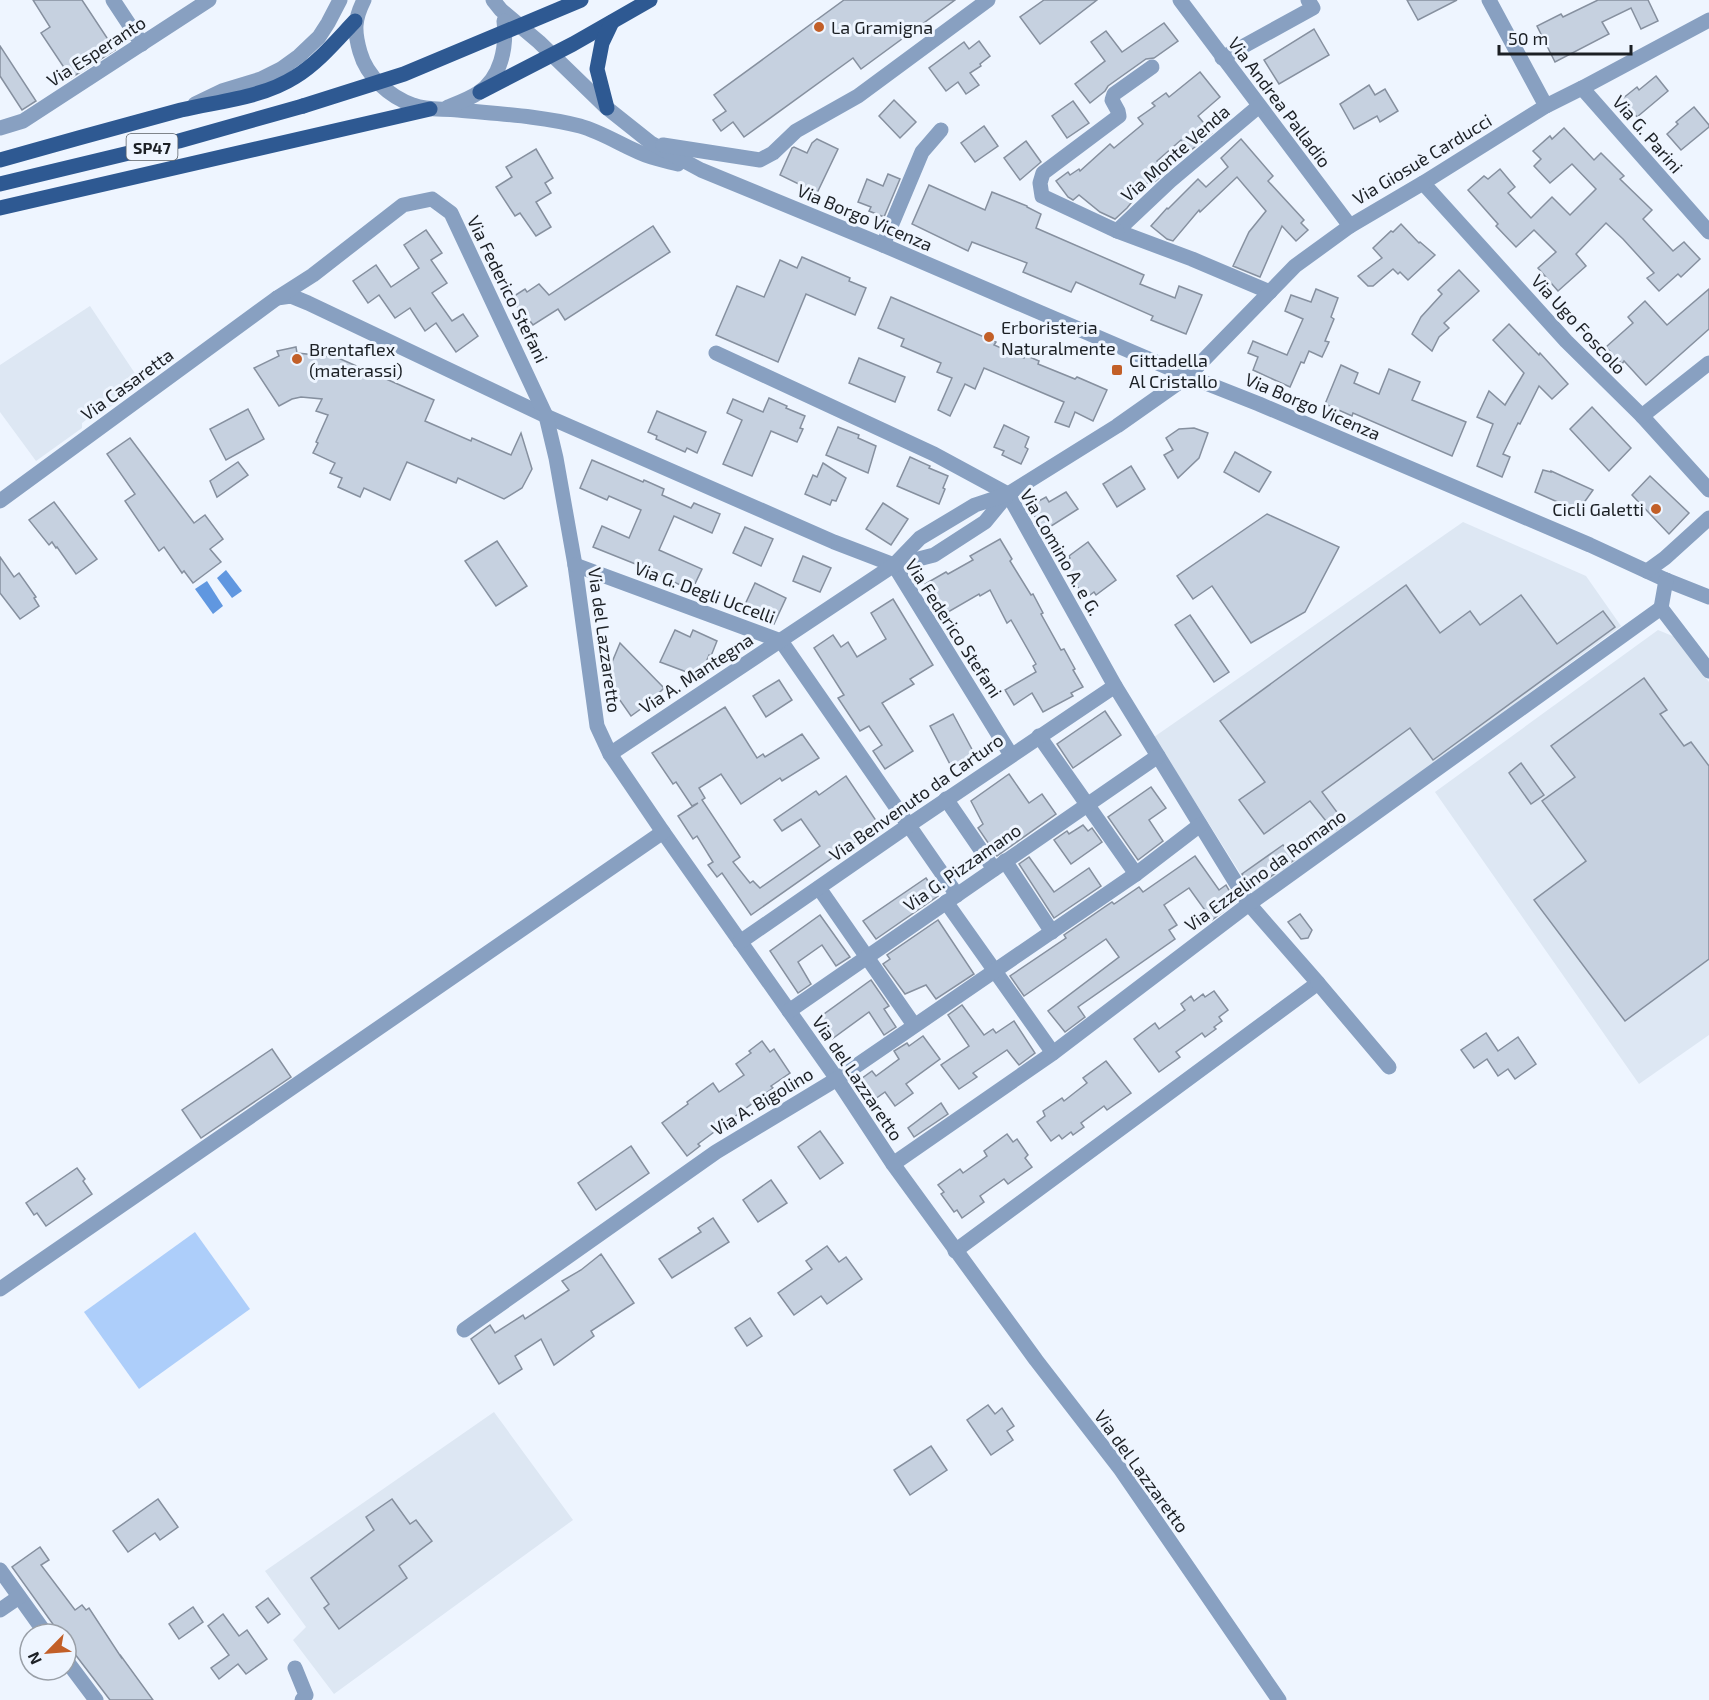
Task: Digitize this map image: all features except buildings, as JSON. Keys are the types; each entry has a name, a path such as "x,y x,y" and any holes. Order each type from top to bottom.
{"main road":[{"name":"SP47","path":"0,184 179,141 303,106 404,74 581,0"},
{"path":"480,92 650,0"},
{"path":"0,160 182,110 262,92 285,82 309,67 355,21"},
{"path":"607,108 597,69 602,43 612,22"},
{"path":"0,207 438,109"}],"street":[{"path":"113,0 142,44"},
{"name":"Via Esperanto","path":"0,128 23,121 209,0"},
{"path":"182,110 222,91 261,80 281,69 319,37 340,0"},
{"path":"355,21 364,0"},
{"path":"651,143 760,160 773,153 796,131 858,96 988,0"},
{"name":"Via Andrea Palladio","path":"1180,0 1350,226"},
{"path":"1222,58 1313,8 1308,0"},
{"path":"1489,0 1546,106"},
{"name":"Via Borgo Vicenza","path":"438,109 480,92 495,75 503,55 505,41 504,23 497,5"},
{"name":"Via Borgo Vicenza","path":"497,5 607,108 651,143 701,170 1259,404 1709,597"},
{"name":"Via Giosuè Carducci","path":"1188,376 1295,266 1350,226 1546,106 1709,20"},
{"name":"Via Borgo Vicenza","path":"355,21 362,58 374,78 391,95 414,106 503,114 582,127 652,158 701,170"},
{"path":"1152,66 1114,94 1112,100 1119,116 1043,173 1040,183 1042,196 1117,231 1270,292"},
{"name":"Via G. Parini","path":"1582,88 1709,232"},
{"name":"Via Monte Venda","path":"1117,231 1170,181 1259,106"},
{"path":"883,245 921,152 941,130"},
{"name":"Via Ugo Foscolo","path":"1423,183 1566,341 1642,416 1709,490"},
{"name":"Via Federico Stefani","path":"277,298 313,274 403,205 432,199 450,213 546,416"},
{"name":"Via Federico Stefani","path":"277,298 291,296 308,303 546,416 824,537 894,565 1011,755"},
{"name":"Via Casaretta","path":"0,501 277,298"},
{"name":"Via Comino A. e G.","path":"716,354 934,454 1008,494 1115,686 1249,904 1389,1067"},
{"path":"1642,416 1709,363"},
{"name":"Via A. Mantegna","path":"610,754 894,565 920,538 975,505 1008,494 1117,426 1188,376"},
{"name":"Via del Lazzaretto","path":"546,416 575,565 597,726 610,754 837,1079 893,1164 1036,1360 1121,1470 1279,1700"},
{"name":"Via A. Mantegna","path":"894,565 934,555 985,522 1008,494"},
{"path":"1647,571 1670,554 1709,518"},
{"name":"Via G. Degli Uccelli","path":"575,565 781,641 909,825 994,970 1053,1053"},
{"path":"1666,580 1661,608 1709,671"},
{"name":"Via Ezzelino da Romano","path":"893,1164 1053,1053 1249,904 1661,608"},
{"name":"Via Benvenuto da Carturo","path":"740,942 1038,736 1115,686"},
{"path":"1038,736 1136,874"},
{"name":"Via G. Pizzamano","path":"789,1011 1158,756"},
{"path":"946,799 1052,932"},
{"name":"Via A. Bigolino","path":"464,1330 716,1152 837,1079 1052,932 1136,874 1200,825"},
{"path":"0,1289 663,832"},
{"path":"819,888 914,1025"},
{"path":"955,1251 1318,983"},
{"path":"0,1570 37,1622"},
{"path":"0,1610 19,1597"},
{"path":"295,1668 306,1695 302,1700"},
{"path":"78,1676 96,1700"}],"shaded area":[{"path":"90,306 142,384 95,418 91,416 82,423 82,428 36,461 0,412 0,365"},
{"path":"1463,522 1586,576 1621,626 1254,895 1154,737"},
{"path":"1658,630 1675,637 1709,682 1709,1035 1639,1084 1435,792"},
{"path":"195,1232 250,1309 139,1389 84,1312"},
{"path":"494,1412 573,1520 334,1694 293,1640 306,1627 265,1571"}],"water":[{"path":"226,570 242,591 232,598 217,578"},
{"path":"207,581 223,606 213,614 195,589"}],"place":[{"name":"La Gramigna","path":"819,27"},
{"name":"Erboristeria Naturalmente","path":"989,337"},
{"name":"Brentaflex (materassi)","path":"297,359"},
{"name":"Cittadella Al Cristallo","path":"1117,370"},
{"name":"Cicli Galetti","path":"1656,509"}]}
